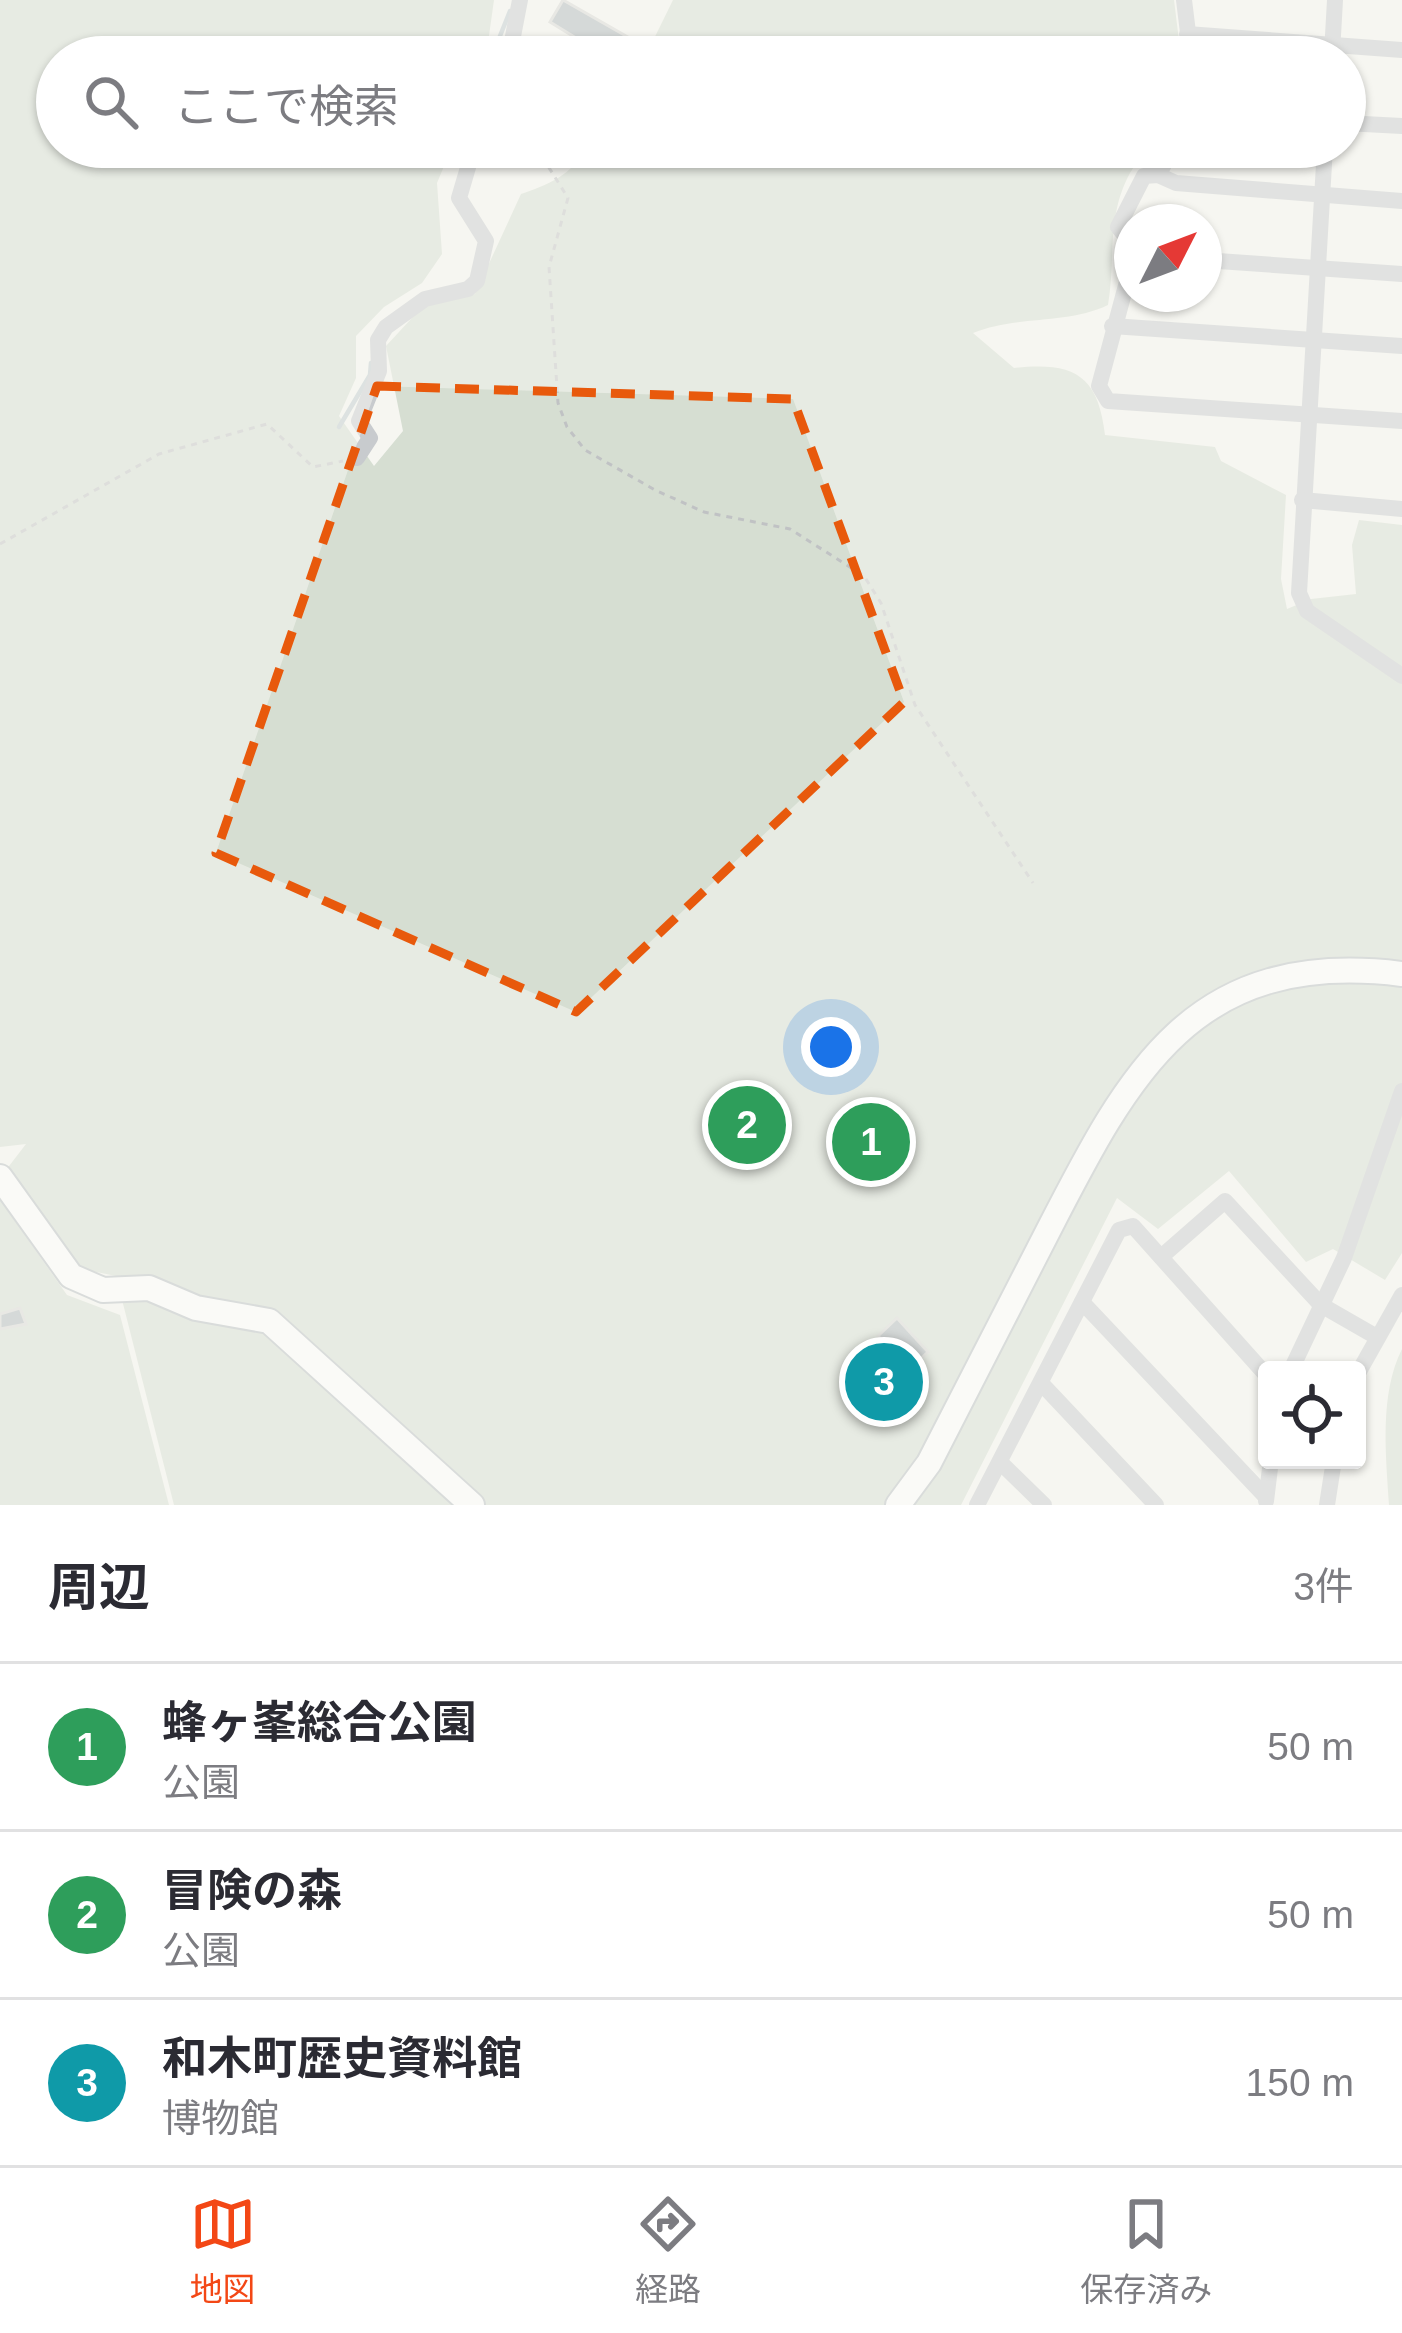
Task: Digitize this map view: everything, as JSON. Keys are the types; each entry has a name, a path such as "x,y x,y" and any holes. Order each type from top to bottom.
{"street":[{"path":"513,36 520,0"},
{"path":"1184,0 1187,34 1204,36"},
{"path":"1333,36 1335,0"},
{"path":"1366,51 1402,50"},
{"path":"1366,123 1402,126"},
{"path":"356,458 370,438 359,421 379,371 378,340 386,327 425,299 468,289 477,281 486,241 459,198 468,168"},
{"path":"1158,175 1162,168"},
{"path":"1324,168 1297,571 1307,610 1402,676"},
{"path":"1128,204 1144,176 1158,175 1176,184 1402,201"},
{"path":"1222,261 1402,274"},
{"path":"1116,312 1099,386 1108,401 1402,421"},
{"path":"1112,326 1402,346"},
{"path":"1302,500 1402,508"},
{"path":"898,1505 929,1463 1100,1131 1148,1060 1209,1006 1280,978 1361,969 1402,974"},
{"path":"1295,1361 1344,1258 1402,1091"},
{"path":"0,1177 71,1276 104,1290 149,1288 196,1308 269,1321 472,1505"},
{"path":"1161,1258 1226,1201 1321,1305 1375,1336"},
{"path":"977,1505 1119,1230 1133,1226 1258,1366"},
{"path":"1363,1361 1402,1294"},
{"path":"1082,1302 1266,1501"},
{"path":"1040,1382 1156,1505"},
{"path":"1000,1462 1043,1505"},
{"path":"1266,1501 1270,1469"},
{"path":"1327,1505 1333,1469"}],"path":[{"path":"549,168 568,198 549,267 558,404 567,427 585,449 655,490 704,512 790,530 864,576 881,603 915,705 1033,883"},
{"path":"0,544 159,454 204,439 267,424 313,467 356,458"}],"highlighted area":[{"path":"377,386 793,399 904,702 576,1012 216,853"}],"shaded area":[{"path":"0,0 494,0 489,36 36,36 36,168 443,168 437,183 442,254 422,283 384,307 356,336 356,378 339,416 374,466 403,431 386,346 423,306 475,294 521,194 571,168 1134,168 1118,204 1114,204 1108,305 973,333 1014,368 1052,367 1079,376 1096,398 1105,435 1215,447 1221,461 1286,495 1281,579 1287,609 1311,599 1356,594 1352,545 1359,520 1402,525 1402,1253 1385,1280 1333,1249 1306,1262 1229,1171 1158,1229 1117,1198 961,1505 174,1505 116,1276 77,1268 6,1170 26,1144 0,1147"},
{"path":"673,0 1174,0 1178,36 655,36"},
{"path":"0,1200 67,1295 120,1315 169,1505 0,1505"},
{"path":"1402,1349 1402,1505 1389,1505 1387,1405"}],"building":[{"path":"563,0 626,36 573,36 550,22"},
{"path":"20,1308 26,1324 0,1329 0,1314"},
{"path":"897,1318 928,1352 909,1369 878,1336"}],"waterway":[{"path":"500,36 510,11"},
{"path":"339,427 370,375 371,363"}],"place":[{"name":"冒険の森","path":"747,1125"},
{"name":"蜂ヶ峯総合公園","path":"871,1142"},
{"name":"和木町歴史資料館","path":"884,1382"}]}
